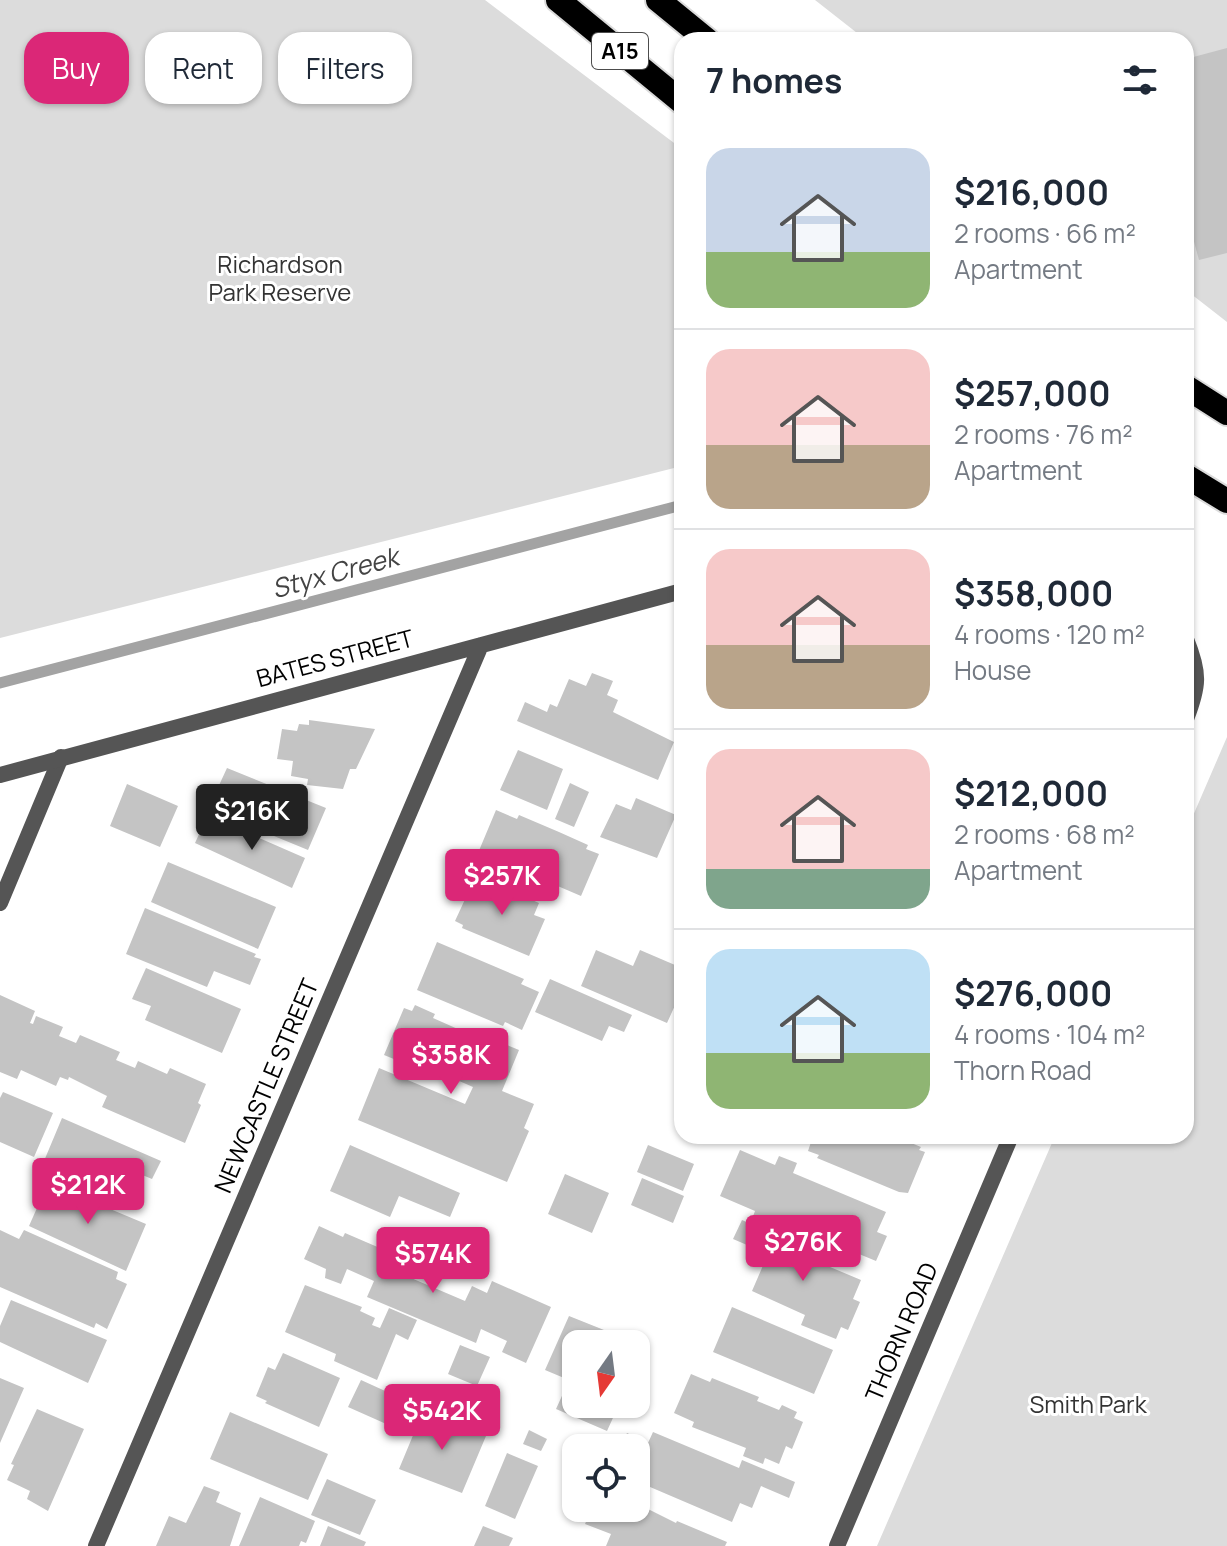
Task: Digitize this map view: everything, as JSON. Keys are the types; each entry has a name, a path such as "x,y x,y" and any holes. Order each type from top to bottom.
{"highway":[{"name":"A15","path":"558,0 674,95"},
{"name":"A15","path":"658,0 697,32"},
{"path":"1194,392 1227,413"},
{"path":"1194,481 1227,501"}],"street":[{"name":"BATES STREET","path":"0,775 674,593"},
{"name":"NEWCASTLE STREET","path":"96,1546 481,645"},
{"path":"1194,658 1198,690 1194,700"},
{"path":"0,903 61,757"},
{"name":"THORN ROAD","path":"837,1546 1008,1144"}],"green space":[{"name":"Richardson Park Reserve","path":"0,0 485,0 674,143 674,468 0,638"},
{"path":"815,0 1227,0 1227,322 1194,296 1194,32 856,32"},
{"name":"Smith Park","path":"1227,737 1227,1546 877,1546 1052,1144 1194,1144 1194,813"}],"building":[{"path":"1227,48 1227,253 1199,260 1194,242 1194,57"},
{"path":"592,673 613,681 607,695 618,700 613,712 674,742 658,780 517,721 525,702 547,712 550,704 557,707 569,679 586,686"},
{"path":"309,720 375,729 356,769 350,769 343,789 307,785 308,779 291,776 293,761 277,759 282,729 297,731 299,724 309,725"},
{"path":"518,750 563,769 547,810 500,790"},
{"path":"227,768 326,808 308,850 238,821 244,807 215,794"},
{"path":"570,783 589,792 574,827 555,819"},
{"path":"127,784 178,806 160,847 110,826"},
{"path":"636,798 674,814 657,858 600,837 616,804 631,810"},
{"path":"496,810 517,819 519,815 559,832 588,845 586,849 599,854 581,896 539,878 537,883 485,861 486,857 478,853"},
{"path":"206,819 235,831 236,828 305,858 292,888 195,843"},
{"path":"168,862 276,907 258,949 151,902"},
{"path":"483,879 539,903 534,915 545,919 529,956 462,928 463,925 455,921 467,895 474,899"},
{"path":"145,908 256,954 254,957 261,959 250,985 214,971 207,987 126,954"},
{"path":"437,942 524,979 521,984 539,992 522,1030 505,1022 503,1026 417,990"},
{"path":"596,950 633,966 640,950 674,965 674,1008 667,1023 581,986"},
{"path":"146,968 241,1009 222,1053 145,1020 151,1006 132,999"},
{"path":"550,979 632,1015 624,1032 609,1026 602,1041 535,1012"},
{"path":"0,995 35,1011 30,1023 33,1024 36,1016 63,1027 59,1036 76,1043 80,1035 120,1052 116,1060 135,1068 138,1061 167,1074 170,1068 206,1084 185,1143 102,1107 107,1096 69,1077 68,1080 60,1077 56,1086 21,1070 17,1079 0,1072"},
{"path":"415,1005 484,1045 488,1037 519,1050 502,1091 534,1104 524,1128 529,1131 507,1182 358,1120 379,1068 465,1104 473,1087 450,1077 448,1081 384,1055 404,1008 412,1011"},
{"path":"3,1092 53,1113 34,1157 0,1142 0,1098"},
{"path":"62,1118 161,1161 152,1179 140,1174 130,1199 44,1161"},
{"path":"810,1144 914,1144 925,1152 908,1193 817,1158 819,1155 808,1151"},
{"path":"350,1145 460,1193 450,1217 399,1196 390,1217 330,1191"},
{"path":"648,1145 694,1164 683,1191 637,1172"},
{"path":"740,1150 775,1165 779,1156 797,1163 793,1173 886,1212 877,1232 887,1236 876,1261 801,1230 796,1241 751,1222 755,1211 720,1196"},
{"path":"565,1174 609,1193 592,1233 548,1214"},
{"path":"642,1178 684,1196 673,1223 631,1205"},
{"path":"48,1183 146,1224 126,1271 29,1226"},
{"path":"742,1220 776,1235 774,1239 813,1255 811,1259 861,1280 853,1299 860,1302 848,1330 841,1327 836,1339 801,1325 805,1315 752,1291 768,1254 733,1239"},
{"path":"319,1226 343,1237 345,1233 410,1261 404,1275 465,1301 472,1286 487,1293 492,1281 551,1307 526,1363 502,1352 507,1341 481,1329 476,1343 367,1297 374,1281 347,1269 341,1284 325,1278 326,1269 304,1259"},
{"path":"0,1230 19,1239 24,1230 118,1272 116,1279 127,1284 107,1329 96,1323 94,1328 0,1287"},
{"path":"305,1285 362,1307 360,1311 375,1318 372,1325 380,1328 389,1308 417,1320 408,1340 396,1334 377,1380 334,1361 336,1354 285,1332"},
{"path":"11,1300 107,1340 88,1383 0,1342 0,1326"},
{"path":"732,1307 833,1350 814,1394 713,1352"},
{"path":"569,1316 604,1330 563,1330"},
{"path":"562,1332 562,1377 545,1370"},
{"path":"460,1345 490,1357 477,1386 448,1374"},
{"path":"283,1353 340,1378 319,1427 256,1396 268,1367 275,1370"},
{"path":"691,1374 710,1382 712,1378 759,1397 757,1401 779,1410 782,1405 797,1412 794,1418 803,1422 792,1449 786,1446 779,1464 765,1458 763,1464 743,1456 746,1448 692,1427 694,1422 674,1413"},
{"path":"0,1378 24,1388 0,1443"},
{"path":"361,1380 405,1400 393,1427 348,1407"},
{"path":"562,1396 562,1412 556,1409"},
{"path":"37,1409 84,1429 48,1511 27,1499 30,1491 7,1480 14,1465 11,1464"},
{"path":"424,1409 486,1436 462,1493 399,1469"},
{"path":"230,1412 328,1454 308,1500 210,1459"},
{"path":"577,1418 613,1418 607,1431"},
{"path":"529,1430 547,1439 541,1451 523,1444"},
{"path":"653,1432 739,1468 742,1460 795,1482 789,1498 761,1486 752,1508 740,1503 732,1522 650,1487 650,1439"},
{"path":"507,1453 538,1466 515,1519 485,1506"},
{"path":"327,1479 376,1500 360,1535 311,1515"},
{"path":"204,1486 220,1492 216,1502 241,1513 230,1546 156,1546 169,1516 186,1523"},
{"path":"260,1497 315,1521 306,1543 301,1541 299,1546 239,1546"},
{"path":"650,1510 727,1542 725,1546 606,1546 611,1534 585,1524 650,1522"},
{"path":"328,1526 366,1542 364,1546 320,1546"},
{"path":"483,1526 513,1538 509,1546 474,1546"}],"waterway":[{"name":"Styx Creek","path":"0,683 674,507"}]}
